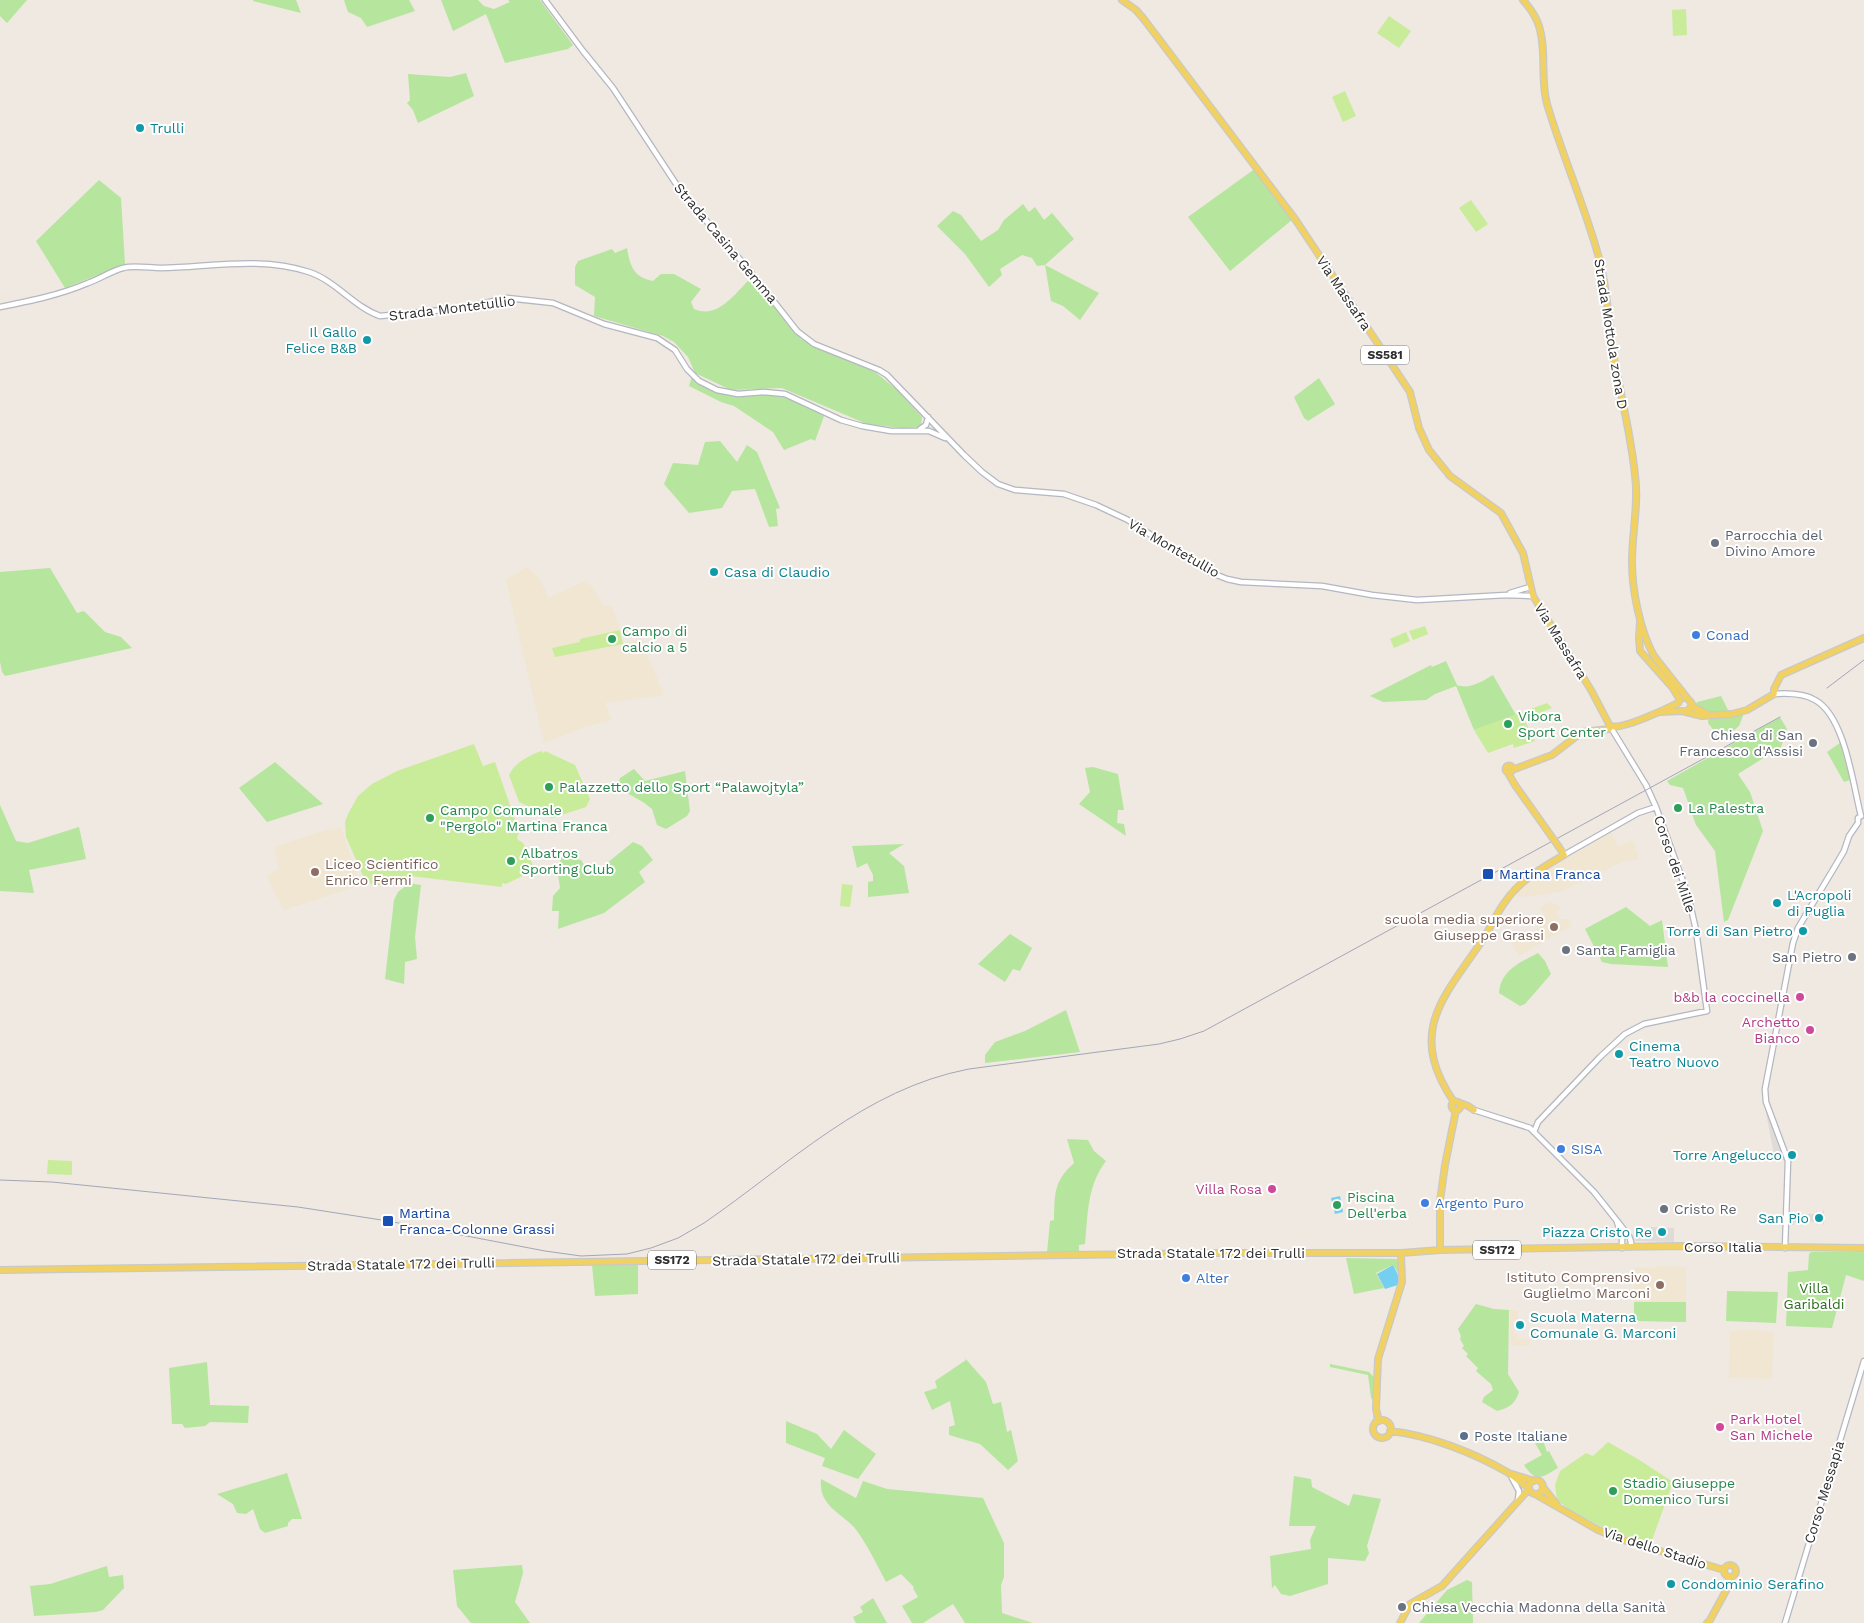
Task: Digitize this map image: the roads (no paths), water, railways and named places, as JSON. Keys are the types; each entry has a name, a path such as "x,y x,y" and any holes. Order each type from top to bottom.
{"main road":[{"name":"Via Massafra","path":"1122,0 1136,10 1143,18 1295,219 1410,392 1419,428 1429,450 1450,476 1501,513 1523,553 1533,596 1591,690 1611,728"},
{"name":"Strada Mottola zona D","path":"1523,0 1531,10 1539,26 1542,38 1542,73 1547,104 1598,252 1605,286 1613,349 1635,475 1637,507 1632,561 1633,582 1640,620 1654,656 1691,701 1687,709"},
{"name":"Strada Mottola zona D","path":"1639,644 1640,620"},
{"path":"1647,642 1639,644 1640,651 1672,687 1679,702 1679,708 1687,709 1702,716 1708,714 1721,715 1747,710 1774,694 1781,675 1864,638"},
{"path":"1440,1250 1440,1201 1457,1106 1438,1075 1431,1053 1434,1023 1441,1004 1510,894 1526,879 1564,855 1515,785 1512,769 1552,755 1582,732 1611,728 1660,712 1684,698 1688,699"},
{"path":"1660,712 1687,709"},
{"path":"1457,1106 1468,1106 1474,1110"},
{"name":"Corso Italia","path":"1440,1250 1631,1247 1864,1248"},
{"name":"SS172","path":"1401,1253 1440,1250"},
{"name":"Strada Statale 172 dei Trulli","path":"0,1270 1220,1253 1401,1253"},
{"path":"1379,1421 1387,1422 1390,1426 1390,1431 1385,1438 1377,1436 1373,1429 1379,1421 1376,1408 1378,1359 1402,1282 1401,1253"},
{"path":"1390,1431 1449,1446 1477,1457 1508,1473 1540,1482 1543,1487 1541,1492 1532,1491 1515,1505 1442,1586 1410,1604 1400,1623"},
{"name":"Via dello Stadio","path":"1508,1473 1560,1509 1598,1530 1620,1539 1724,1570"},
{"path":"1532,1491 1530,1483 1534,1480"},
{"name":"Via dello Stadio","path":"1543,1487 1560,1509"},
{"path":"1706,1623 1710,1620 1728,1587 1731,1577 1736,1573 1735,1567 1730,1565 1724,1570 1726,1575 1731,1577"}],"street":[{"name":"Strada Casina Gemma","path":"544,0 614,88 682,193 750,271 797,331 814,344 887,375 952,443"},
{"name":"Strada Montetullio","path":"0,307 51,296 88,284 124,267 169,268 239,262 272,265 310,273 336,288 368,312 380,316 463,308 508,298 552,302 604,324 657,338 675,350 687,369 699,381 717,390 738,394 764,392 786,394 841,420 862,426 891,430 929,431"},
{"path":"919,430 926,425 928,417"},
{"path":"928,417 929,431"},
{"path":"929,431 933,428 934,423"},
{"path":"929,431 952,443"},
{"name":"Via Montetullio","path":"952,443 982,472 998,484 1015,490 1064,494 1096,505 1128,520 1207,570 1227,579 1242,582 1322,586 1372,595 1418,600 1506,595 1533,596"},
{"name":"Via Montetullio","path":"1506,595 1530,587"},
{"path":"1774,694 1794,694 1810,698 1817,701 1828,711 1840,735 1862,816 1858,818 1861,824 1849,836 1839,859 1798,928 1793,943 1765,1089 1765,1097 1788,1161 1785,1248"},
{"name":"Via Massafra","path":"1611,728 1646,786 1656,807"},
{"path":"1564,855 1638,813 1656,807"},
{"name":"Corso dei Mille","path":"1538,1122 1600,1057 1625,1034 1644,1024 1706,1011 1696,930 1688,895 1656,807"},
{"path":"1474,1110 1525,1126 1534,1132 1584,1180 1629,1236 1632,1242 1631,1247"},
{"path":"1525,1126 1538,1122"},
{"path":"1534,1132 1538,1122"},
{"path":"1614,1216 1619,1228 1622,1248"},
{"name":"Corso Messapia","path":"1785,1623 1864,1361"},
{"path":"1508,1473 1517,1485 1519,1497 1515,1505"}],"water":[{"name":"Piscina Dell'erba","path":"1340,1196 1343,1212 1335,1214 1331,1198"},
{"path":"1393,1265 1399,1277 1398,1285 1385,1289 1377,1274"}],"railway":[{"path":"1827,688 1864,660"},
{"path":"0,1180 52,1182 298,1207 388,1221 545,1251 581,1256 627,1254 651,1248 678,1238 704,1223 829,1131 895,1093 931,1079 969,1069 1159,1044 1204,1031 1780,717"}],"place":[{"name":"Trulli","path":"140,128"},
{"name":"Il Gallo Felice B&B","path":"367,340"},
{"name":"Parrocchia del Divino Amore","path":"1715,543"},
{"name":"Casa di Claudio","path":"714,572"},
{"name":"Conad","path":"1696,635"},
{"name":"Campo di calcio a 5","path":"612,639"},
{"name":"Vibora Sport Center","path":"1508,724"},
{"name":"Chiesa di San Francesco d'Assisi","path":"1813,743"},
{"name":"Palazzetto dello Sport “Palawojtyla”","path":"549,787"},
{"name":"La Palestra","path":"1678,808"},
{"name":"Campo Comunale \"Pergolo\" Martina Franca","path":"430,818"},
{"name":"Albatros Sporting Club","path":"511,861"},
{"name":"Liceo Scientifico Enrico Fermi","path":"315,872"},
{"name":"Martina Franca","path":"1488,874"},
{"name":"L'Acropoli di Puglia","path":"1777,903"},
{"name":"scuola media superiore Giuseppe Grassi","path":"1554,927"},
{"name":"Torre di San Pietro","path":"1803,931"},
{"name":"Santa Famiglia","path":"1566,950"},
{"name":"San Pietro","path":"1852,957"},
{"name":"b&b la coccinella","path":"1800,997"},
{"name":"Archetto Bianco","path":"1810,1030"},
{"name":"Cinema Teatro Nuovo","path":"1619,1054"},
{"name":"SISA","path":"1561,1149"},
{"name":"Torre Angelucco","path":"1792,1155"},
{"name":"Villa Rosa","path":"1272,1189"},
{"name":"Argento Puro","path":"1425,1203"},
{"name":"Piscina Dell'erba","path":"1337,1205"},
{"name":"Cristo Re","path":"1664,1209"},
{"name":"San Pio","path":"1819,1218"},
{"name":"Martina Franca-Colonne Grassi","path":"388,1221"},
{"name":"Piazza Cristo Re","path":"1662,1232"},
{"name":"Alter","path":"1186,1278"},
{"name":"Istituto Comprensivo Guglielmo Marconi","path":"1660,1285"},
{"name":"Scuola Materna Comunale G. Marconi","path":"1520,1325"},
{"name":"Park Hotel San Michele","path":"1720,1427"},
{"name":"Poste Italiane","path":"1464,1436"},
{"name":"Stadio Giuseppe Domenico Tursi","path":"1613,1491"},
{"name":"Condominio Serafino","path":"1671,1584"},
{"name":"Chiesa Vecchia Madonna della Sanità","path":"1402,1607"}],"park label":[{"name":"Villa Garibaldi","path":"1814,1296"}]}
